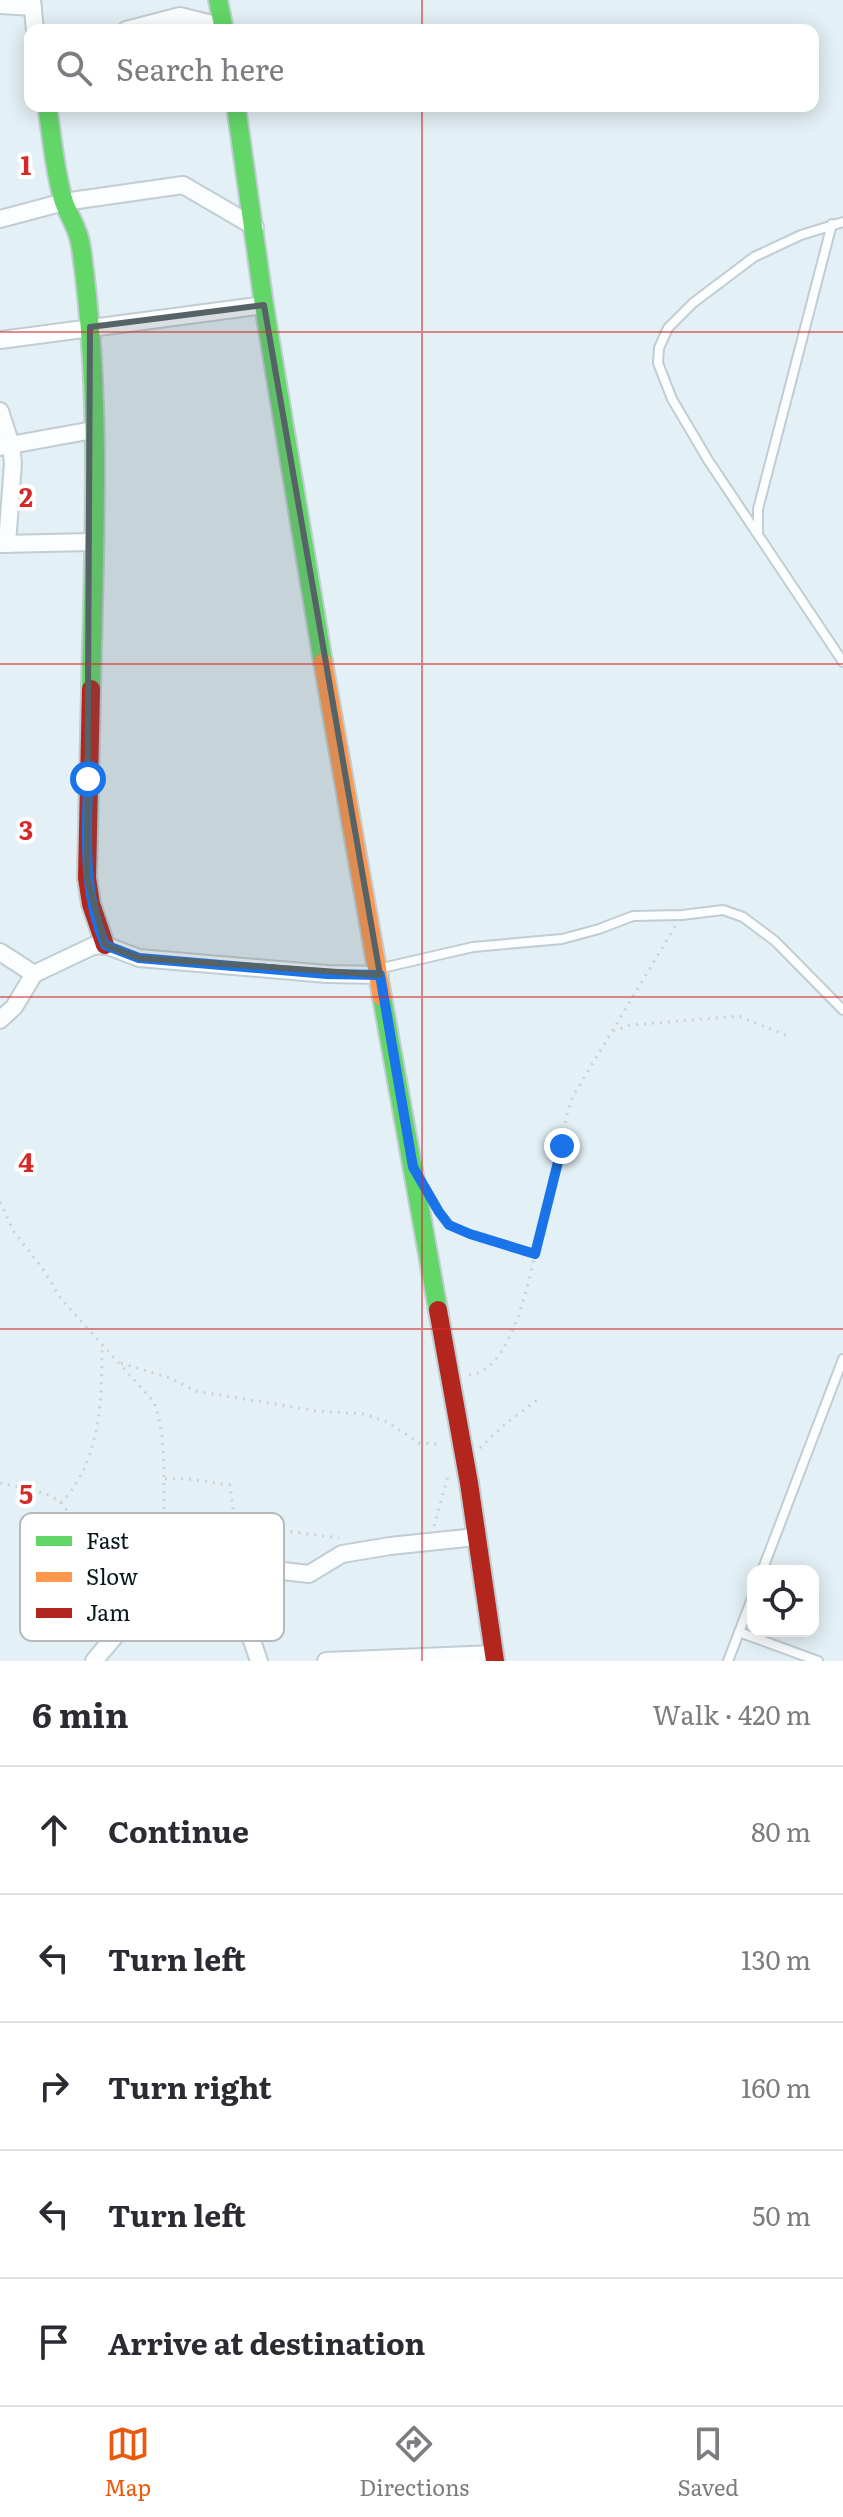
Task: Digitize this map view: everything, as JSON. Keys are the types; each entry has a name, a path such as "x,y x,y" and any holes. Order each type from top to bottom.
{"street":[{"path":"218,0 223,24"},
{"path":"0,5 32,4 34,24"},
{"path":"149,24 180,16 209,24"},
{"path":"48,112 64,202 75,222 81,243 90,327 95,483 87,878 91,904 105,945"},
{"path":"237,112 264,305 340,763 464,1457 494,1658 326,1661"},
{"path":"0,219 64,202 183,185 255,227"},
{"path":"0,340 264,305"},
{"path":"0,411 6,446 13,463 4,544 92,542"},
{"path":"6,446 93,430"},
{"path":"0,1020 14,1007 34,974 93,946 105,945 139,958 327,974 379,972"},
{"path":"0,952 34,974"},
{"path":"284,1571 309,1574 342,1554 476,1537"},
{"path":"94,1661 111,1641"},
{"path":"252,1641 259,1661"}],"lane":[{"path":"843,222 754,257 693,303 668,328 659,348 660,371 672,399 758,536 843,662"},
{"path":"758,536 758,509 832,224"},
{"path":"379,972 473,947 562,939 633,916 723,910 743,917 789,954 843,1010"},
{"path":"764,1565 843,1359"},
{"path":"728,1661 747,1611"},
{"path":"739,1632 818,1661"}],"path":[{"path":"450,1377 481,1372 501,1350 518,1320 544,1211 559,1165 567,1109 682,915"},
{"path":"613,1031 631,1025 739,1016 788,1036"},
{"path":"0,1202 14,1232 43,1269 61,1299 154,1402 161,1422 167,1513"},
{"path":"439,1212 455,1228 535,1254"},
{"path":"61,1503 82,1474 95,1434 100,1412 102,1347"},
{"path":"117,1362 170,1378 196,1391 316,1411 364,1414 387,1422 419,1443 435,1446 448,1442 459,1429"},
{"path":"430,1542 446,1480 464,1457 537,1400"},
{"path":"165,1479 230,1485 234,1513"},
{"path":"0,1483 44,1495 61,1503 66,1513"},
{"path":"284,1530 349,1539"}],"highlighted area":[{"path":"264,305 380,975 139,958 105,945 87,878 90,327"}],"traffic: fast":[{"path":"218,0 223,24"},
{"path":"48,112 61,191 80,241 88,302 95,468 91,689"},
{"path":"237,112 264,305 323,662"},
{"path":"382,997 438,1310"}],"traffic: slow":[{"path":"323,662 382,997"}],"traffic: jam":[{"path":"91,689 87,878 91,904 105,945"},
{"path":"438,1310 469,1483 495,1661"}],"route":[{"path":"88,779 87,878 96,925 105,945 139,958 327,974 380,975 413,1167 449,1225 535,1254 562,1146"}]}
